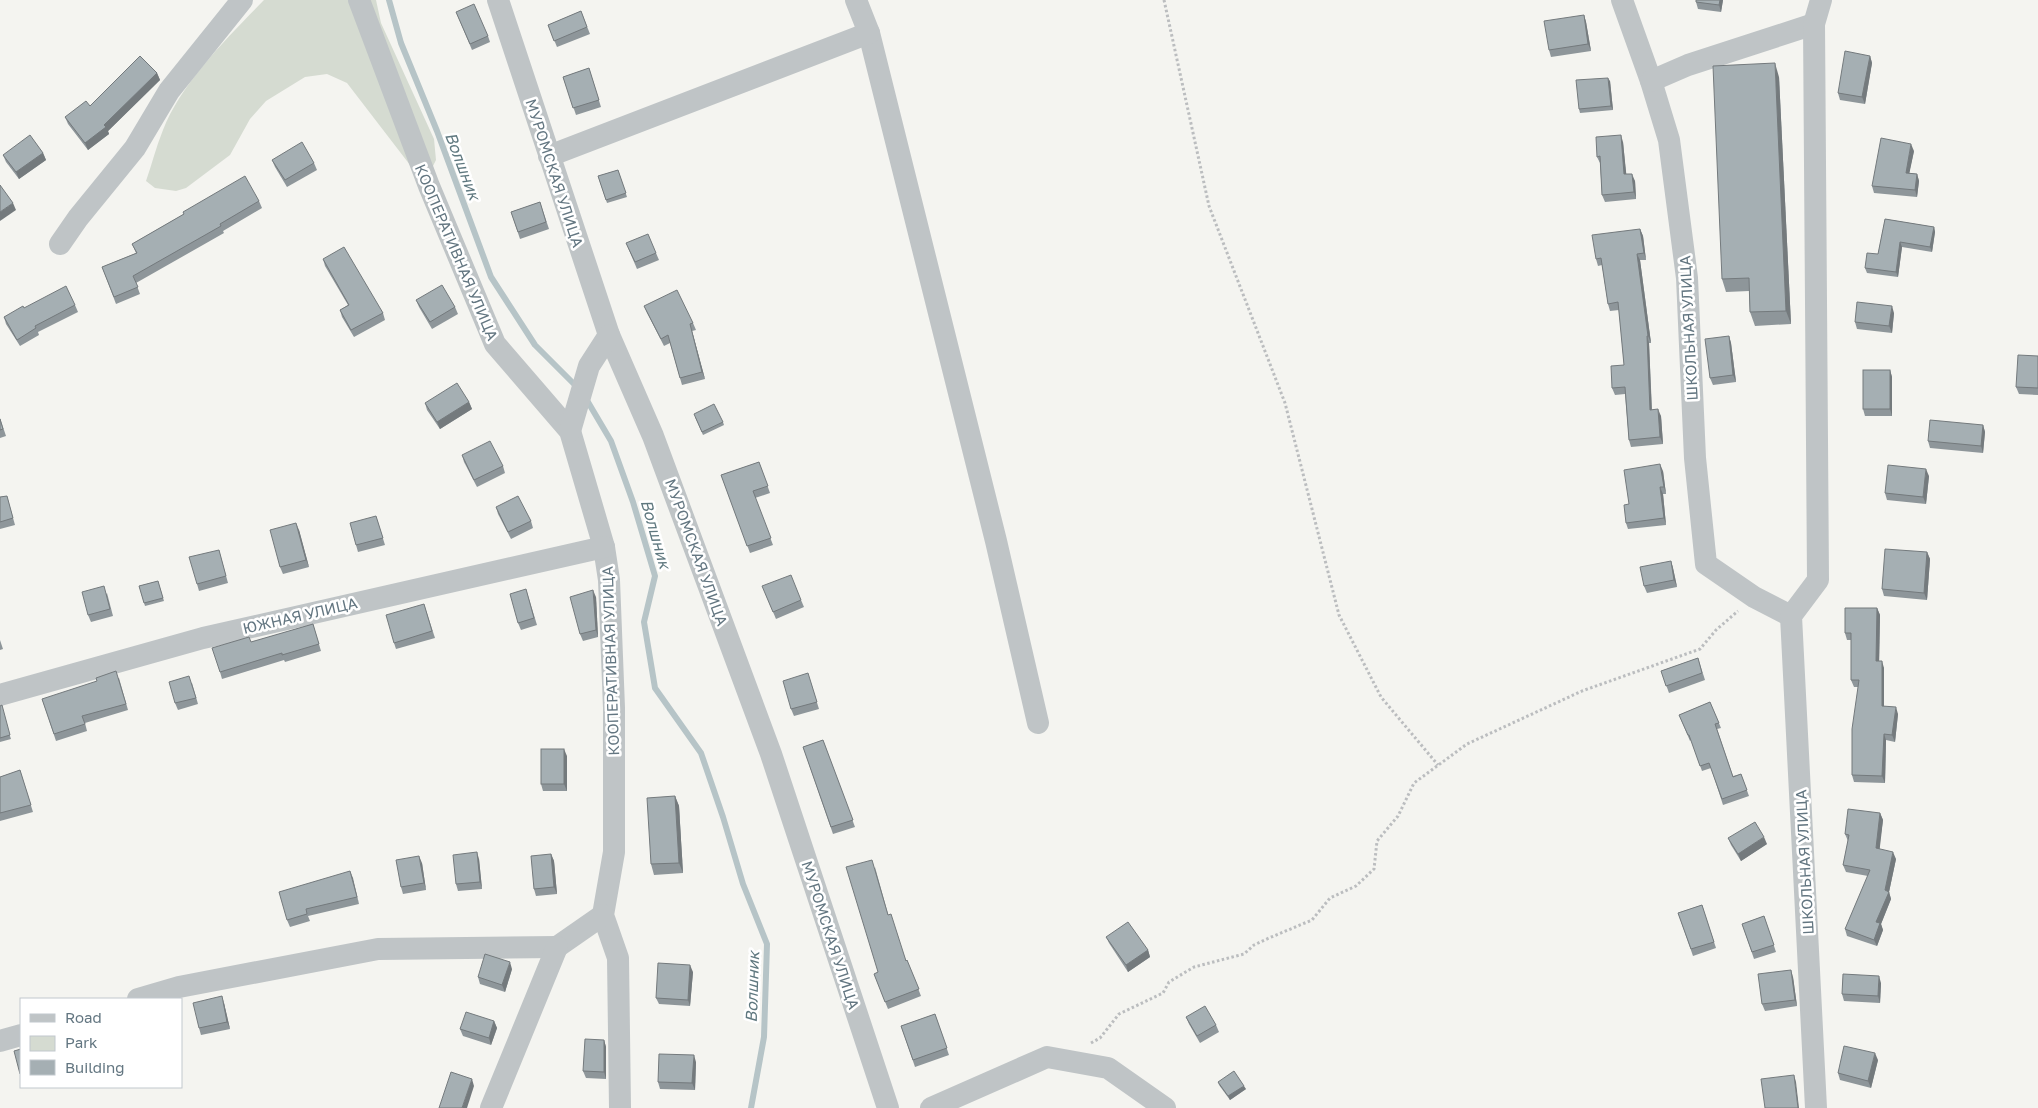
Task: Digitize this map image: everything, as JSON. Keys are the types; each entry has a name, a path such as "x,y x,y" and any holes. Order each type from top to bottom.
{"street":[{"path":"60,244 78,218 136,148 169,90 242,0"},
{"name":"КООПЕРАТИВНАЯ УЛИЦА","path":"360,0 429,186 495,344 570,431 604,547 609,580 613,689 614,852 603,915 618,958 620,1108"},
{"name":"МУРОМСКАЯ УЛИЦА","path":"498,0 609,335 654,436 768,744 888,1108"},
{"path":"856,0 869,33 986,504 1038,723"},
{"name":"ШКОЛЬНАЯ УЛИЦА","path":"1622,0 1651,81 1669,140 1687,278 1695,458 1706,564 1754,597 1791,616 1816,1108"},
{"path":"1791,616 1818,580 1814,24 1821,0"},
{"path":"1651,81 1688,65 1814,24"},
{"path":"549,156 869,33"},
{"path":"570,431 589,366 609,335"},
{"name":"ЮЖНАЯ УЛИЦА","path":"0,695 203,638 604,547"},
{"path":"491,1108 557,947 603,915"},
{"path":"141,998 179,987 378,949 557,947"},
{"path":"0,1041 20,1035"},
{"path":"931,1108 1047,1057 1108,1068 1165,1108"}],"path":[{"path":"1164,0 1209,206 1285,403 1339,615 1381,697 1438,766"},
{"path":"1064,1060 1076,1050 1100,1038 1119,1014 1163,992 1169,982 1177,977 1194,967 1244,954 1269,938 1312,920 1330,898 1356,886 1374,869 1377,841 1398,816 1414,783 1467,744 1582,690 1700,649 1716,630 1754,597"}],"green space":[{"path":"264,0 376,0 381,23 434,139 436,160 431,170 410,165 347,83 327,74 305,77 266,101 250,119 230,155 186,188 176,191 155,188 146,181 163,130 181,95 207,61"}],"building":[{"path":"1696,0 1720,0 1719,5 1696,2"},
{"path":"474,4 488,36 470,44 456,12"},
{"path":"581,11 587,27 554,41 548,25"},
{"path":"1584,15 1588,44 1549,50 1544,21"},
{"path":"1845,51 1870,56 1862,97 1838,93"},
{"path":"140,56 157,73 104,125 106,127 85,143 65,117 86,101 90,106"},
{"path":"1775,63 1786,311 1750,312 1749,278 1722,279 1713,66"},
{"path":"589,68 599,100 573,108 563,77"},
{"path":"1608,78 1611,106 1579,109 1576,80"},
{"path":"30,135 43,153 16,172 3,155"},
{"path":"1621,135 1624,174 1632,174 1634,192 1602,195 1600,156 1597,157 1596,137"},
{"path":"1881,138 1911,144 1906,173 1917,174 1915,190 1872,186"},
{"path":"302,142 314,163 285,180 272,160"},
{"path":"618,170 626,193 606,200 598,176"},
{"path":"245,176 259,201 220,224 221,226 133,276 138,287 114,297 102,267 137,253 132,244"},
{"path":"0,185 13,203 0,212"},
{"path":"540,202 546,222 518,232 511,212"},
{"path":"1885,219 1934,227 1930,247 1900,242 1896,272 1865,268 1867,253 1878,254"},
{"path":"1640,229 1644,253 1637,254 1648,336 1650,410 1658,409 1660,437 1629,440 1625,387 1612,388 1611,366 1624,365 1618,302 1608,304 1601,258 1596,259 1592,235"},
{"path":"648,234 656,253 635,262 626,243"},
{"path":"344,247 383,313 351,330 340,310 349,305 323,259"},
{"path":"442,285 455,307 430,322 416,300"},
{"path":"66,286 75,305 35,326 36,328 17,340 4,317"},
{"path":"677,290 693,323 690,324 702,372 680,378 668,335 661,339 644,306"},
{"path":"1857,302 1892,306 1889,326 1855,322"},
{"path":"1729,336 1733,375 1710,378 1705,339"},
{"path":"2018,355 2038,356 2038,388 2016,387"},
{"path":"1863,370 1890,370 1890,409 1863,409"},
{"path":"457,383 469,402 437,422 425,403"},
{"path":"714,404 723,422 702,432 694,414"},
{"path":"0,419 3,429 0,430"},
{"path":"1930,420 1983,425 1981,446 1928,441"},
{"path":"490,441 503,466 474,480 462,455"},
{"path":"759,462 768,486 753,491 771,538 747,546 721,475"},
{"path":"1660,464 1664,487 1660,487 1664,518 1626,523 1624,505 1629,504 1624,470"},
{"path":"1888,465 1926,469 1923,497 1885,493"},
{"path":"7,496 13,518 0,522 0,497"},
{"path":"518,496 531,521 508,532 496,507"},
{"path":"376,516 383,538 356,545 350,523"},
{"path":"296,523 306,560 280,567 270,530"},
{"path":"1885,549 1927,552 1924,593 1882,589"},
{"path":"219,550 226,576 197,584 189,557"},
{"path":"1671,561 1674,580 1644,586 1640,567"},
{"path":"791,575 801,600 773,612 762,586"},
{"path":"158,581 163,598 144,603 139,586"},
{"path":"104,586 110,609 88,615 82,592"},
{"path":"526,589 534,618 518,623 510,594"},
{"path":"593,590 596,630 580,634 570,597"},
{"path":"424,604 432,631 394,643 386,615"},
{"path":"1845,608 1877,608 1876,661 1882,661 1882,706 1896,707 1892,735 1884,734 1882,776 1852,775 1852,729 1859,680 1851,680 1851,633 1845,633"},
{"path":"313,624 319,644 220,672 212,648 249,637 251,642"},
{"path":"1698,658 1702,673 1666,686 1661,671"},
{"path":"116,671 126,704 82,716 85,724 54,734 42,699 97,681 96,678"},
{"path":"808,673 817,702 791,709 783,681"},
{"path":"189,676 196,698 175,703 169,682"},
{"path":"1710,702 1719,723 1715,724 1733,777 1741,774 1747,790 1722,799 1709,763 1700,766 1689,735 1679,715"},
{"path":"2,705 10,735 0,738 0,706"},
{"path":"823,740 853,820 831,827 803,747"},
{"path":"541,749 564,749 564,784 541,784"},
{"path":"20,770 31,805 0,813 0,777"},
{"path":"675,796 679,863 651,864 647,798"},
{"path":"1848,809 1880,813 1876,848 1893,852 1885,890 1889,892 1876,922 1880,923 1874,940 1845,929 1870,870 1843,865 1849,835 1845,834"},
{"path":"1755,822 1764,837 1738,854 1728,838"},
{"path":"477,852 480,882 456,884 453,855"},
{"path":"551,854 554,887 534,889 531,856"},
{"path":"419,856 424,883 401,887 396,860"},
{"path":"872,860 888,915 891,914 906,961 919,989 885,1002 874,974 878,972 846,867"},
{"path":"350,871 357,897 306,909 307,914 287,920 279,892"},
{"path":"1702,905 1714,942 1691,949 1678,913"},
{"path":"1764,916 1774,945 1752,952 1742,924"},
{"path":"1128,922 1148,950 1126,965 1106,937"},
{"path":"485,954 510,962 502,985 478,977"},
{"path":"658,963 690,965 688,1000 656,998"},
{"path":"1791,970 1795,1000 1762,1004 1758,974"},
{"path":"1843,974 1879,976 1878,996 1842,994"},
{"path":"222,996 227,1022 199,1028 193,1003"},
{"path":"1205,1006 1216,1025 1197,1036 1186,1017"},
{"path":"466,1012 494,1021 489,1038 460,1029"},
{"path":"935,1014 947,1048 913,1060 901,1026"},
{"path":"585,1039 604,1040 604,1072 583,1071"},
{"path":"1844,1046 1875,1053 1868,1081 1838,1073"},
{"path":"20,1049 20,1074 14,1051"},
{"path":"659,1054 694,1055 692,1083 658,1082"},
{"path":"1234,1071 1244,1086 1228,1096 1218,1082"},
{"path":"451,1072 472,1079 462,1108 439,1108"},
{"path":"1794,1075 1798,1108 1765,1108 1761,1079"}],"waterway":[{"name":"Волшник","path":"389,0 401,43 437,131 491,277 535,345 578,388"},
{"name":"Волшник","path":"585,397 611,441 633,502 655,576 644,622 655,688 701,753 743,884 767,944 764,1037 751,1108"}]}
